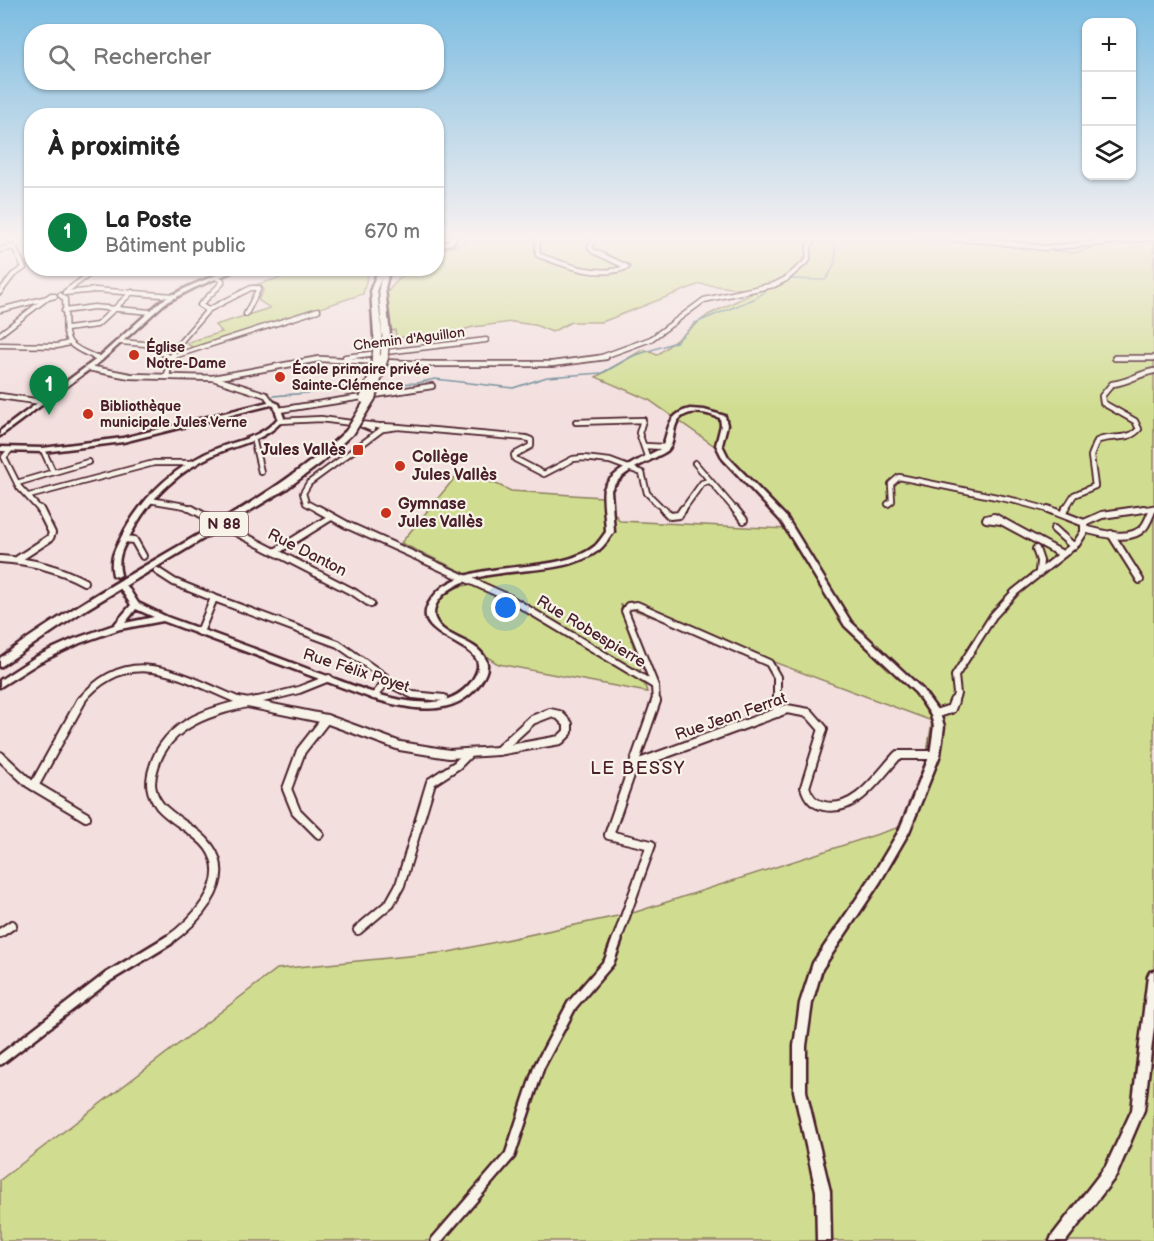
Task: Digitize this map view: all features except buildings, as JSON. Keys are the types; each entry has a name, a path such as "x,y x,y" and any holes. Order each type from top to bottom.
{"highway":[{"name":"N 88","path":"0,663 63,619 284,487 333,449 370,402 378,387 384,363 375,294"},
{"name":"N 88","path":"0,655 66,611 280,483 346,431"}],"main road":[{"path":"0,434 100,359 151,312 179,294"}],"street":[{"path":"0,310 45,300 59,294 64,298 69,343 74,349 100,359"},
{"path":"68,329 97,325 130,294"},
{"path":"152,294 174,296"},
{"path":"208,310 200,305 211,294"},
{"path":"167,376 171,357 177,346 208,310 239,294"},
{"path":"246,314 258,294"},
{"path":"88,368 130,376 213,378 297,361 336,359 427,364 552,364 610,356 651,339 704,300 732,294"},
{"path":"0,334 45,300"},
{"path":"16,307 38,305"},
{"path":"64,311 94,307 151,312"},
{"path":"120,342 145,344 171,357 318,310"},
{"name":"Chemin d'Aguillon","path":"336,359 486,340"},
{"path":"0,345 57,346 69,343"},
{"path":"1115,358 1154,358"},
{"path":"1063,513 1074,495 1095,486 1093,451 1095,444 1102,438 1130,437 1140,429 1135,421 1103,403 1102,396 1112,384 1129,382 1142,373 1154,370"},
{"path":"213,378 266,395 279,410 279,420"},
{"path":"279,410 432,386"},
{"path":"0,396 42,402"},
{"path":"0,449 43,450 127,440 272,403"},
{"path":"468,579 587,555 597,548 610,532 608,490 618,475 666,447 674,422 680,416 694,411 712,412 723,417 724,425 719,445 725,458 784,520 848,624 919,691 935,714 939,726 935,755 904,832 876,879 817,967 806,1003 800,1046 800,1091 823,1191 824,1241"},
{"path":"117,575 115,555 117,547 134,518 172,477 194,463 219,450 253,438 279,420 321,419 381,428"},
{"path":"576,422 643,420 639,433 648,459"},
{"path":"360,424 373,430 398,427 530,439 531,446 514,455 515,459 544,474 573,459 610,461 642,473 647,493 670,516 680,515 702,483 709,481"},
{"path":"367,439 381,428"},
{"path":"367,439 373,430"},
{"path":"253,438 261,472"},
{"name":"Rue Robespierre","path":"367,439 305,487 306,503 331,517 508,598 655,686"},
{"path":"645,446 666,447"},
{"path":"10,450 4,457 16,483 29,496 51,526 52,536 18,559"},
{"path":"43,450 53,472"},
{"path":"16,483 88,462"},
{"path":"29,496 154,463 194,463"},
{"path":"695,463 744,520"},
{"path":"888,504 892,501 891,484 899,477 943,488 1008,498 1063,513 1084,526 1111,534 1130,534 1142,529 1154,508 1102,515 1084,526 1073,546 1015,592 993,616 955,676 957,694 951,709 935,714"},
{"path":"149,500 185,506 210,519"},
{"path":"275,552 331,517"},
{"path":"1001,521 1062,554"},
{"name":"Rue Danton","path":"230,529 371,604"},
{"path":"1054,529 1073,546"},
{"path":"1013,532 1025,534"},
{"path":"1111,534 1140,580"},
{"path":"124,538 134,540 143,556"},
{"path":"1036,549 1040,561 1039,573"},
{"path":"0,559 18,559 69,574 84,582"},
{"path":"157,572 174,582 338,644 411,696 425,699 444,698"},
{"name":"Rue Félix Poyet","path":"135,605 164,619 374,696 400,704 431,706 447,703 465,694 483,670 481,658 469,647 440,631 434,624 430,611 434,599 440,592 468,579"},
{"path":"115,628 135,605 124,588"},
{"path":"200,632 214,597"},
{"path":"436,1241 510,1155 539,1066 572,1005 609,962 651,845 609,834 656,701 655,686 625,611 628,606 637,605 769,663 777,677 777,713"},
{"path":"0,684 50,653 129,623 164,619"},
{"path":"34,786 46,769 83,695 94,683 117,672 145,667 157,668 244,703 327,719 400,746 449,753 498,751 560,740 568,732 568,724 563,716 554,713 534,716 498,751"},
{"path":"0,1060 108,977 189,925 203,911 215,881 214,856 202,840 171,817 158,803 150,783 156,759 183,726 201,715 314,686 329,678"},
{"path":"374,696 385,679"},
{"name":"Rue Jean Ferrat","path":"634,765 787,709 799,709 813,714 824,729 805,787 807,796 829,808 840,807 853,801 898,755 935,755"},
{"path":"319,834 296,811 287,789 299,752 315,730 327,719"},
{"path":"358,930 390,903 400,885 431,782 445,771 464,762 469,753"},
{"path":"0,756 7,765 34,786 86,817"},
{"path":"0,933 12,925"},
{"path":"1057,1241 1111,1171 1138,1110 1154,976"}],"green space":[{"path":"261,294 363,294 195,349 186,343 222,332 215,325 270,308 258,300"},
{"path":"385,294 674,294 602,322 571,322 552,332 535,325 512,322 473,327 434,338 396,337 395,330 372,333 382,310 370,311"},
{"path":"751,294 1154,294 1154,1241 0,1241 0,1180 277,969 449,952 636,912 900,827 926,759 932,721 621,605 647,692 498,664 438,625 435,615 437,601 452,588 468,585 469,575 401,543 457,475 494,483 511,491 602,497 620,521 787,529 720,455 716,447 649,400 596,377 644,349 657,355 708,315"}],"waterway":[{"path":"388,384 417,383 435,379 513,388 547,377 602,373 633,356 676,342 695,323 762,294"},
{"path":"273,396 318,392 357,385"}],"place":[{"name":"Église Notre-Dame","path":"134,355"},
{"name":"École primaire privée Sainte-Clémence","path":"280,377"},
{"name":"Bibliothèque municipale Jules Verne","path":"88,414"},
{"name":"La Poste","path":"49,415"},
{"name":"Jules Vallès","path":"358,450"},
{"name":"Collège Jules Vallès","path":"400,466"},
{"name":"Gymnase Jules Vallès","path":"386,513"}],"district":[{"name":"LE BESSY","path":"638,768"}]}
